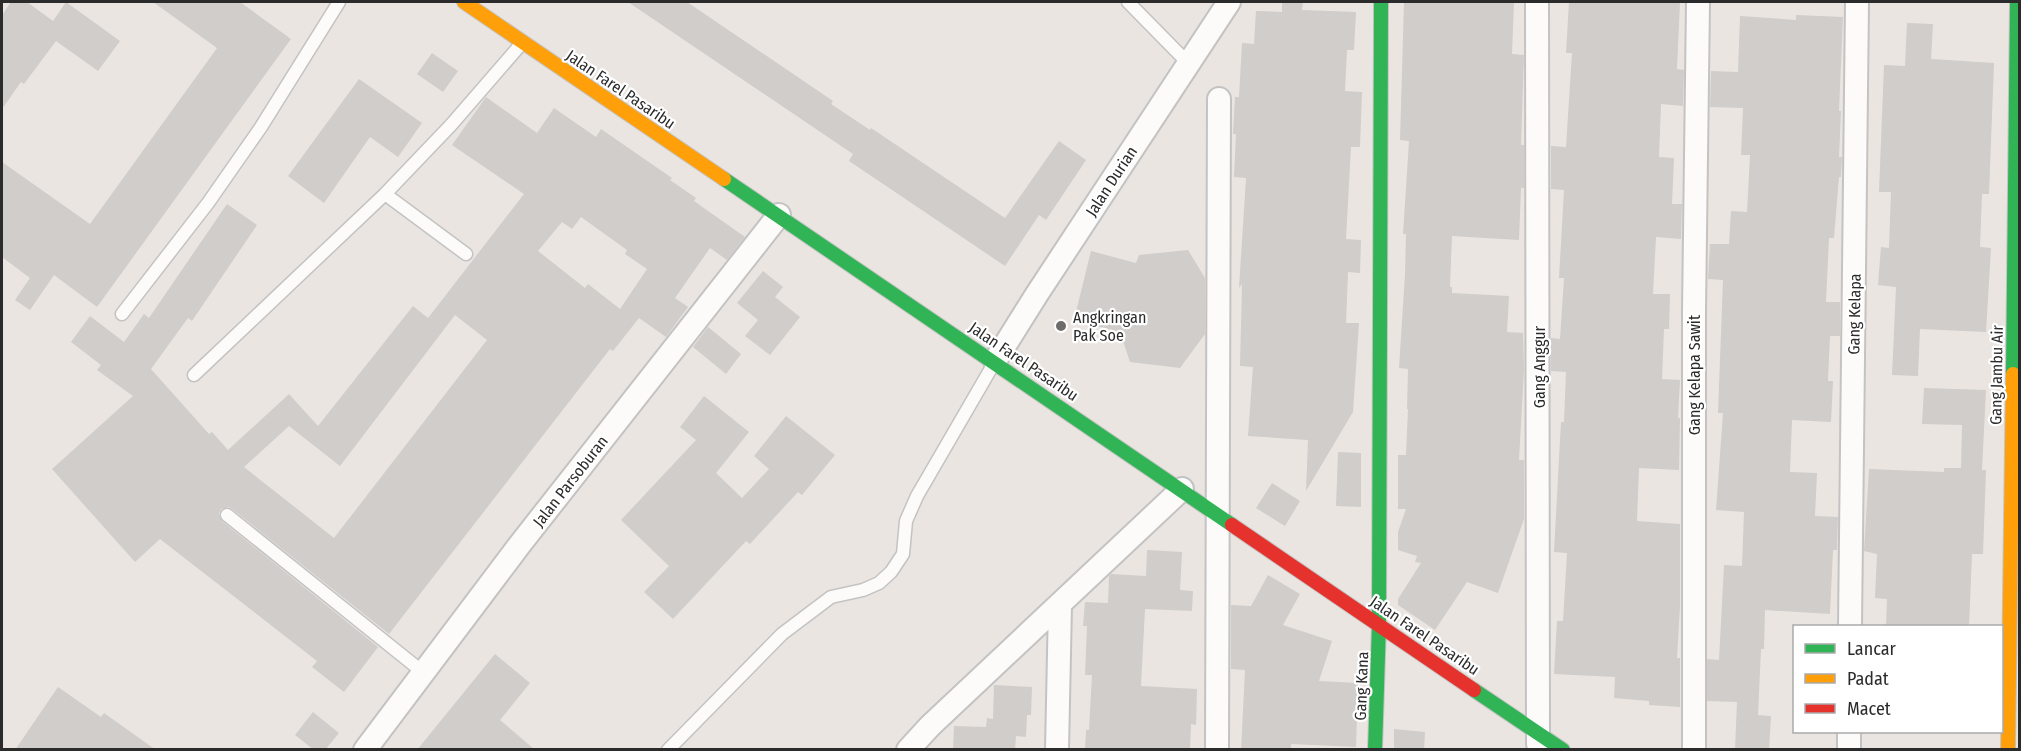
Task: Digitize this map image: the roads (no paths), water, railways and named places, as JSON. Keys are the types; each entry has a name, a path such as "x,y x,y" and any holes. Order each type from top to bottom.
{"street":[{"name":"Jalan Farel Pasaribu","path":"464,2 1379,624 1538,741 1563,750"},
{"name":"Jalan Durian","path":"995,361 1229,2"},
{"name":"Gang Kana","path":"1375,750 1379,624 1381,2"},
{"name":"Gang Anggur","path":"1537,2 1538,741"},
{"name":"Gang Kelapa Sawit","path":"1694,750 1694,311 1698,2"},
{"name":"Gang Kelapa","path":"1850,625 1857,2"},
{"name":"Gang Jambu Air","path":"2008,750 2018,2"},
{"path":"1217,750 1219,99"},
{"name":"Jalan Parsoburan","path":"365,750 528,533 779,215"},
{"path":"908,750 930,726 1182,489"},
{"path":"1057,750 1060,605"},
{"path":"1849,733 1849,750"}],"lane":[{"path":"122,314 208,203 248,146 339,2"},
{"path":"1128,2 1189,64"},
{"path":"194,375 385,194 451,125 523,42"},
{"path":"385,194 466,254"},
{"path":"668,750 782,634 831,597 863,590 879,583 891,573 903,554 906,521 917,496 995,361"},
{"path":"227,515 424,673"}],"place":[{"name":"Angkringan Pak Soe","path":"1061,326"}]}
